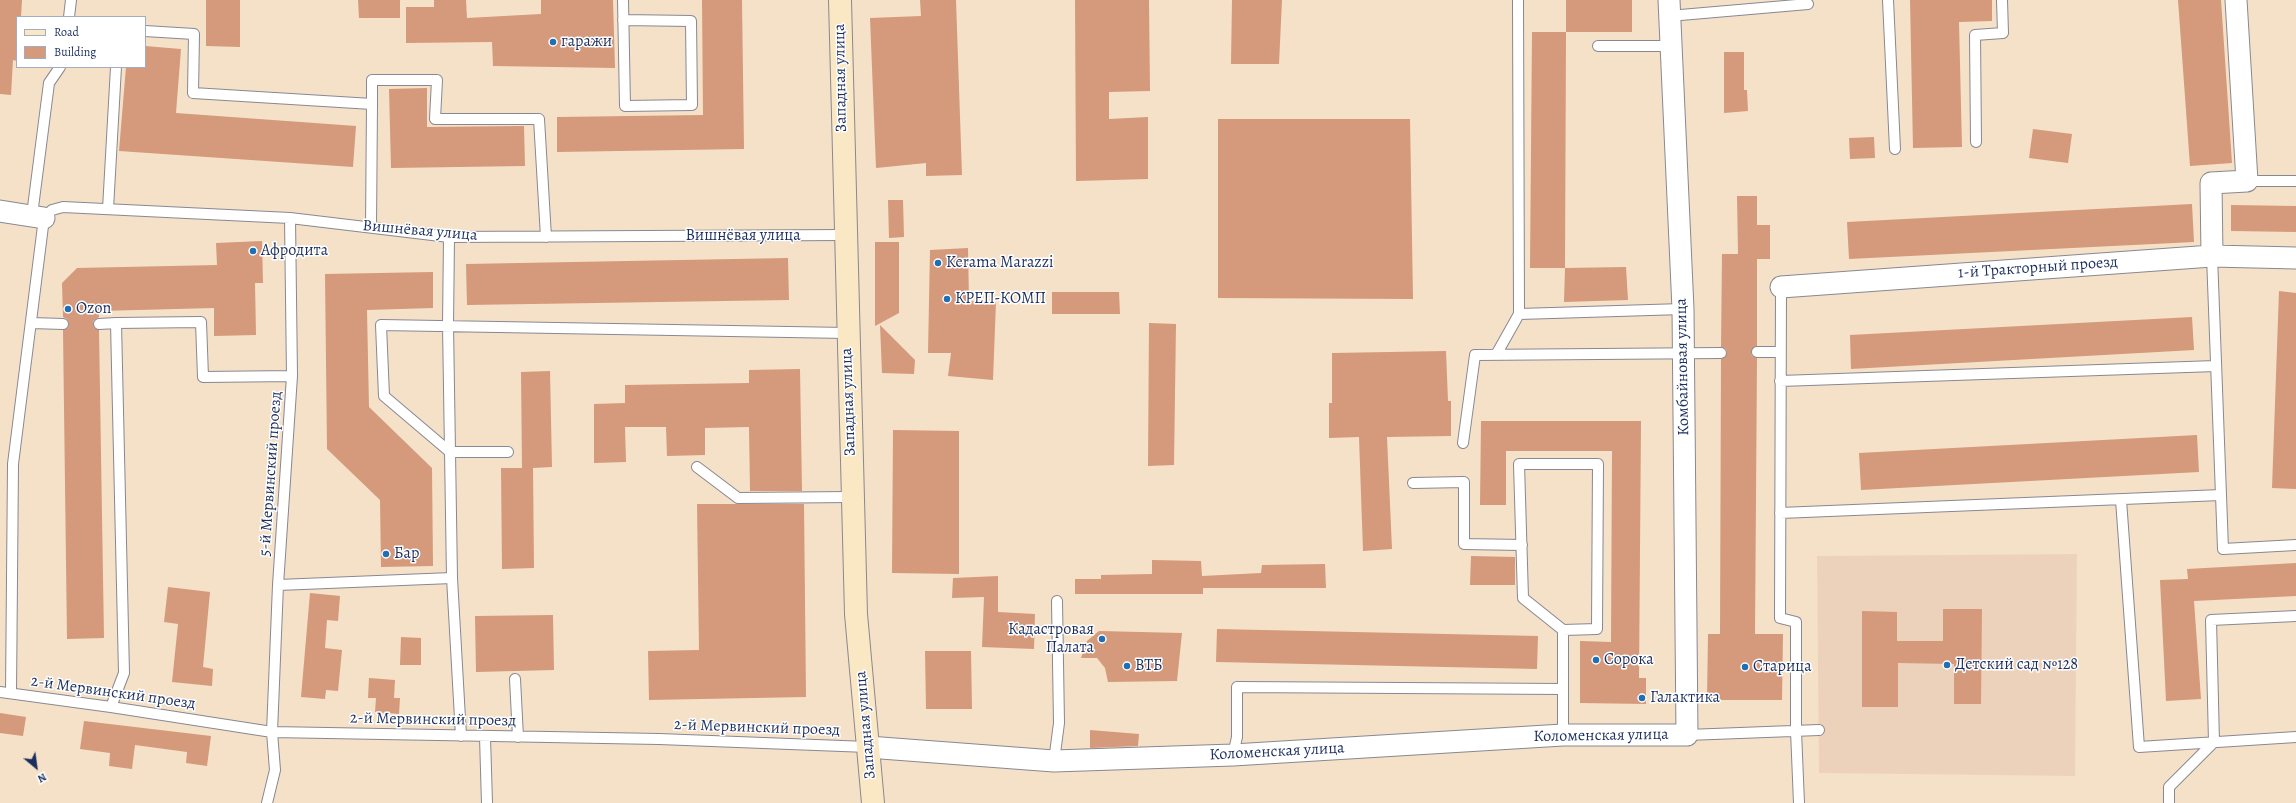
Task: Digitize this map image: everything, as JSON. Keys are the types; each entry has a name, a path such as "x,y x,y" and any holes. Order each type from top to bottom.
{"street":[{"name":"Западная улица","path":"840,0 844,235 856,614 873,803"},
{"path":"2212,256 2211,183 2247,181 2236,0"},
{"name":"Комбайновая улица","path":"1669,8 1683,310 1687,735"},
{"path":"0,211 38,216"},
{"name":"1-й Тракторный проезд","path":"1781,287 2212,256 2296,258"},
{"name":"Коломенская улица","path":"868,747 1054,761 1233,756 1563,735 1687,735"}],"lane":[{"path":"69,16 71,0"},
{"path":"623,0 625,106 692,105 691,20 624,20"},
{"path":"1496,355 1518,314 1518,0"},
{"path":"1888,0 1895,149"},
{"path":"1976,142 1975,34 2003,33 2002,0"},
{"path":"1669,8 1808,4"},
{"path":"146,31 194,34 193,92 372,104"},
{"path":"1598,46 1670,46"},
{"path":"11,693 12,464 32,323 38,216 50,83 59,68"},
{"path":"108,209 116,68"},
{"path":"371,228 372,80 437,80 435,119 539,118 546,237"},
{"path":"2247,181 2296,181"},
{"name":"Вишнёвая улица","path":"38,216 63,207 290,218 450,237 844,235"},
{"name":"5-й Мервинский проезд","path":"267,803 275,770 272,732 278,585 292,376 290,218"},
{"path":"450,237 448,325 452,578 461,736"},
{"path":"2212,256 2223,548 2296,545"},
{"path":"1781,287 1780,618 1796,622 1796,731 1799,803"},
{"path":"1518,314 1683,310"},
{"path":"99,324 201,322 204,377 292,376"},
{"path":"32,323 63,324"},
{"path":"111,707 124,673 116,323"},
{"path":"508,452 450,452 384,396 381,325 847,333"},
{"path":"1757,352 1780,352"},
{"path":"1463,443 1475,355 1721,353"},
{"path":"1780,381 2216,366"},
{"path":"1519,464 1598,464 1597,629 1563,630 1523,598 1522,545 1519,464"},
{"path":"697,466 738,498 852,497"},
{"path":"1413,483 1464,482 1464,544 1522,545"},
{"path":"1780,513 2221,495"},
{"path":"2121,500 2139,747 2296,737"},
{"path":"278,585 452,578"},
{"path":"1054,761 1060,723 1057,601"},
{"path":"2169,803 2169,788 2214,742 2211,620 2296,616"},
{"path":"1563,630 1563,735"},
{"path":"515,679 518,737"},
{"path":"1233,756 1237,737 1237,687 1563,689"},
{"name":"2-й Мервинский проезд","path":"0,692 111,707 272,732 659,739 868,747"},
{"path":"1687,735 1819,730"},
{"path":"485,737 487,803"}],"shaded area":[{"name":"Детский сад №128","path":"2077,554 2075,776 1819,773 1817,556"}],"building":[{"path":"0,0 22,0 21,16 16,16 16,61 13,60 11,95 0,94"},
{"path":"206,0 240,0 240,47 206,46"},
{"path":"358,0 400,0 400,18 359,18"},
{"name":"гаражи","path":"434,0 466,0 467,18 541,14 541,0 613,0 615,68 493,66 492,42 406,43 406,7 434,7"},
{"path":"702,0 742,0 744,149 557,152 557,117 703,115"},
{"path":"920,0 956,0 962,175 926,176 926,163 876,168 870,18 921,16"},
{"path":"1075,0 1149,0 1150,91 1109,92 1109,119 1148,117 1148,179 1076,181"},
{"path":"1232,0 1282,0 1279,64 1231,64"},
{"path":"1566,0 1632,0 1632,32 1566,32"},
{"path":"1910,0 1992,0 1992,21 1959,22 1962,147 1913,148"},
{"path":"2178,0 2221,0 2232,163 2190,166"},
{"path":"1532,32 1566,32 1565,268 1530,268"},
{"path":"146,46 181,49 176,113 356,126 353,167 119,151 126,68 146,68"},
{"path":"1724,52 1744,52 1744,90 1747,90 1748,111 1724,113"},
{"path":"427,88 427,127 524,126 525,166 391,168 389,89"},
{"path":"1218,119 1410,119 1413,299 1218,298"},
{"path":"2033,129 2072,134 2068,163 2029,158"},
{"path":"1874,137 1875,158 1850,159 1849,138"},
{"path":"1737,196 1757,196 1757,225 1770,225 1770,259 1757,259 1757,346 1751,352 1752,356 1757,358 1755,634 1783,634 1782,700 1707,700 1708,634 1720,634 1721,359 1727,353 1726,349 1721,347 1722,254 1738,254"},
{"path":"888,200 903,200 904,237 889,238"},
{"path":"2192,204 2194,242 1849,259 1847,222"},
{"path":"2231,205 2296,206 2296,232 2231,231"},
{"path":"262,241 263,283 255,283 256,335 214,336 214,308 99,311 99,317 93,321 94,328 99,330 104,638 67,639 63,330 68,328 69,324 67,319 63,317 62,283 77,268 217,265 216,243"},
{"path":"875,242 899,242 899,313 875,326"},
{"path":"968,248 969,301 996,302 993,380 948,376 951,353 928,353 930,250"},
{"path":"788,258 789,300 467,305 466,264"},
{"path":"1626,267 1628,300 1564,302 1565,268"},
{"path":"433,272 433,308 367,310 369,407 432,468 433,566 381,567 380,500 327,449 325,274"},
{"path":"2279,291 2296,293 2296,489 2272,488"},
{"path":"1052,292 1119,292 1120,314 1052,314"},
{"path":"2192,317 2194,350 1851,369 1850,335"},
{"path":"1149,323 1176,324 1174,465 1148,466"},
{"path":"880,325 915,360 914,374 882,373"},
{"path":"1446,351 1448,401 1451,401 1451,436 1387,437 1392,549 1363,551 1359,437 1329,438 1329,403 1332,403 1332,353"},
{"path":"800,369 802,491 750,491 749,427 705,428 705,455 667,456 666,427 625,427 626,462 594,463 594,404 625,403 625,385 749,383 749,370"},
{"path":"550,371 552,467 533,468 534,568 502,569 501,468 522,468 521,372"},
{"path":"1481,421 1641,421 1639,678 1646,678 1646,704 1580,703 1580,641 1611,642 1612,451 1506,451 1506,505 1480,505"},
{"path":"893,430 959,431 959,574 892,573"},
{"path":"2197,435 2199,472 1861,490 1859,453"},
{"path":"697,504 804,504 806,697 649,700 648,651 699,650"},
{"path":"1471,556 1515,557 1515,585 1470,585"},
{"path":"1152,560 1201,561 1202,576 1261,573 1262,565 1325,564 1326,588 1203,588 1203,594 1075,594 1075,579 1101,579 1101,575 1152,574"},
{"path":"2296,563 2296,596 2194,601 2201,699 2166,701 2160,580 2188,579 2187,569"},
{"path":"998,576 998,612 1035,614 1034,649 982,647 984,597 952,598 953,578"},
{"path":"168,587 210,592 203,667 213,669 212,686 172,682 178,624 164,622"},
{"path":"310,593 340,596 338,621 327,620 325,648 342,650 338,691 326,690 325,699 301,697"},
{"path":"1943,609 1982,609 1981,704 1954,704 1954,664 1898,663 1898,707 1862,707 1862,611 1897,612 1897,641 1943,641"},
{"path":"553,615 554,670 476,672 475,616"},
{"path":"1217,629 1538,636 1537,669 1216,662"},
{"path":"1099,631 1182,633 1177,681 1108,682 1105,668 1097,658 1081,658 1087,641"},
{"path":"401,637 421,638 421,665 400,665"},
{"path":"925,651 971,651 972,709 926,709"},
{"path":"369,678 395,680 394,698 400,698 399,714 375,712 376,698 368,698"},
{"path":"0,713 26,717 23,736 0,733"},
{"path":"84,721 211,736 207,766 186,763 187,752 135,745 132,769 109,766 110,753 80,749"},
{"path":"1090,730 1139,734 1138,746 1090,748"}],"place":[{"name":"гаражи","path":"553,42"},
{"name":"Афродита","path":"253,251"},
{"name":"Kerama Marazzi","path":"938,263"},
{"name":"КРЕП-КОМП","path":"947,299"},
{"name":"Ozon","path":"68,309"},
{"name":"Бар","path":"386,554"},
{"name":"Кадастровая Палата","path":"1102,639"},
{"name":"Сорока","path":"1596,660"},
{"name":"Детский сад №128","path":"1947,665"},
{"name":"ВТБ","path":"1127,666"},
{"name":"Старица","path":"1745,667"},
{"name":"Галактика","path":"1642,698"}]}
